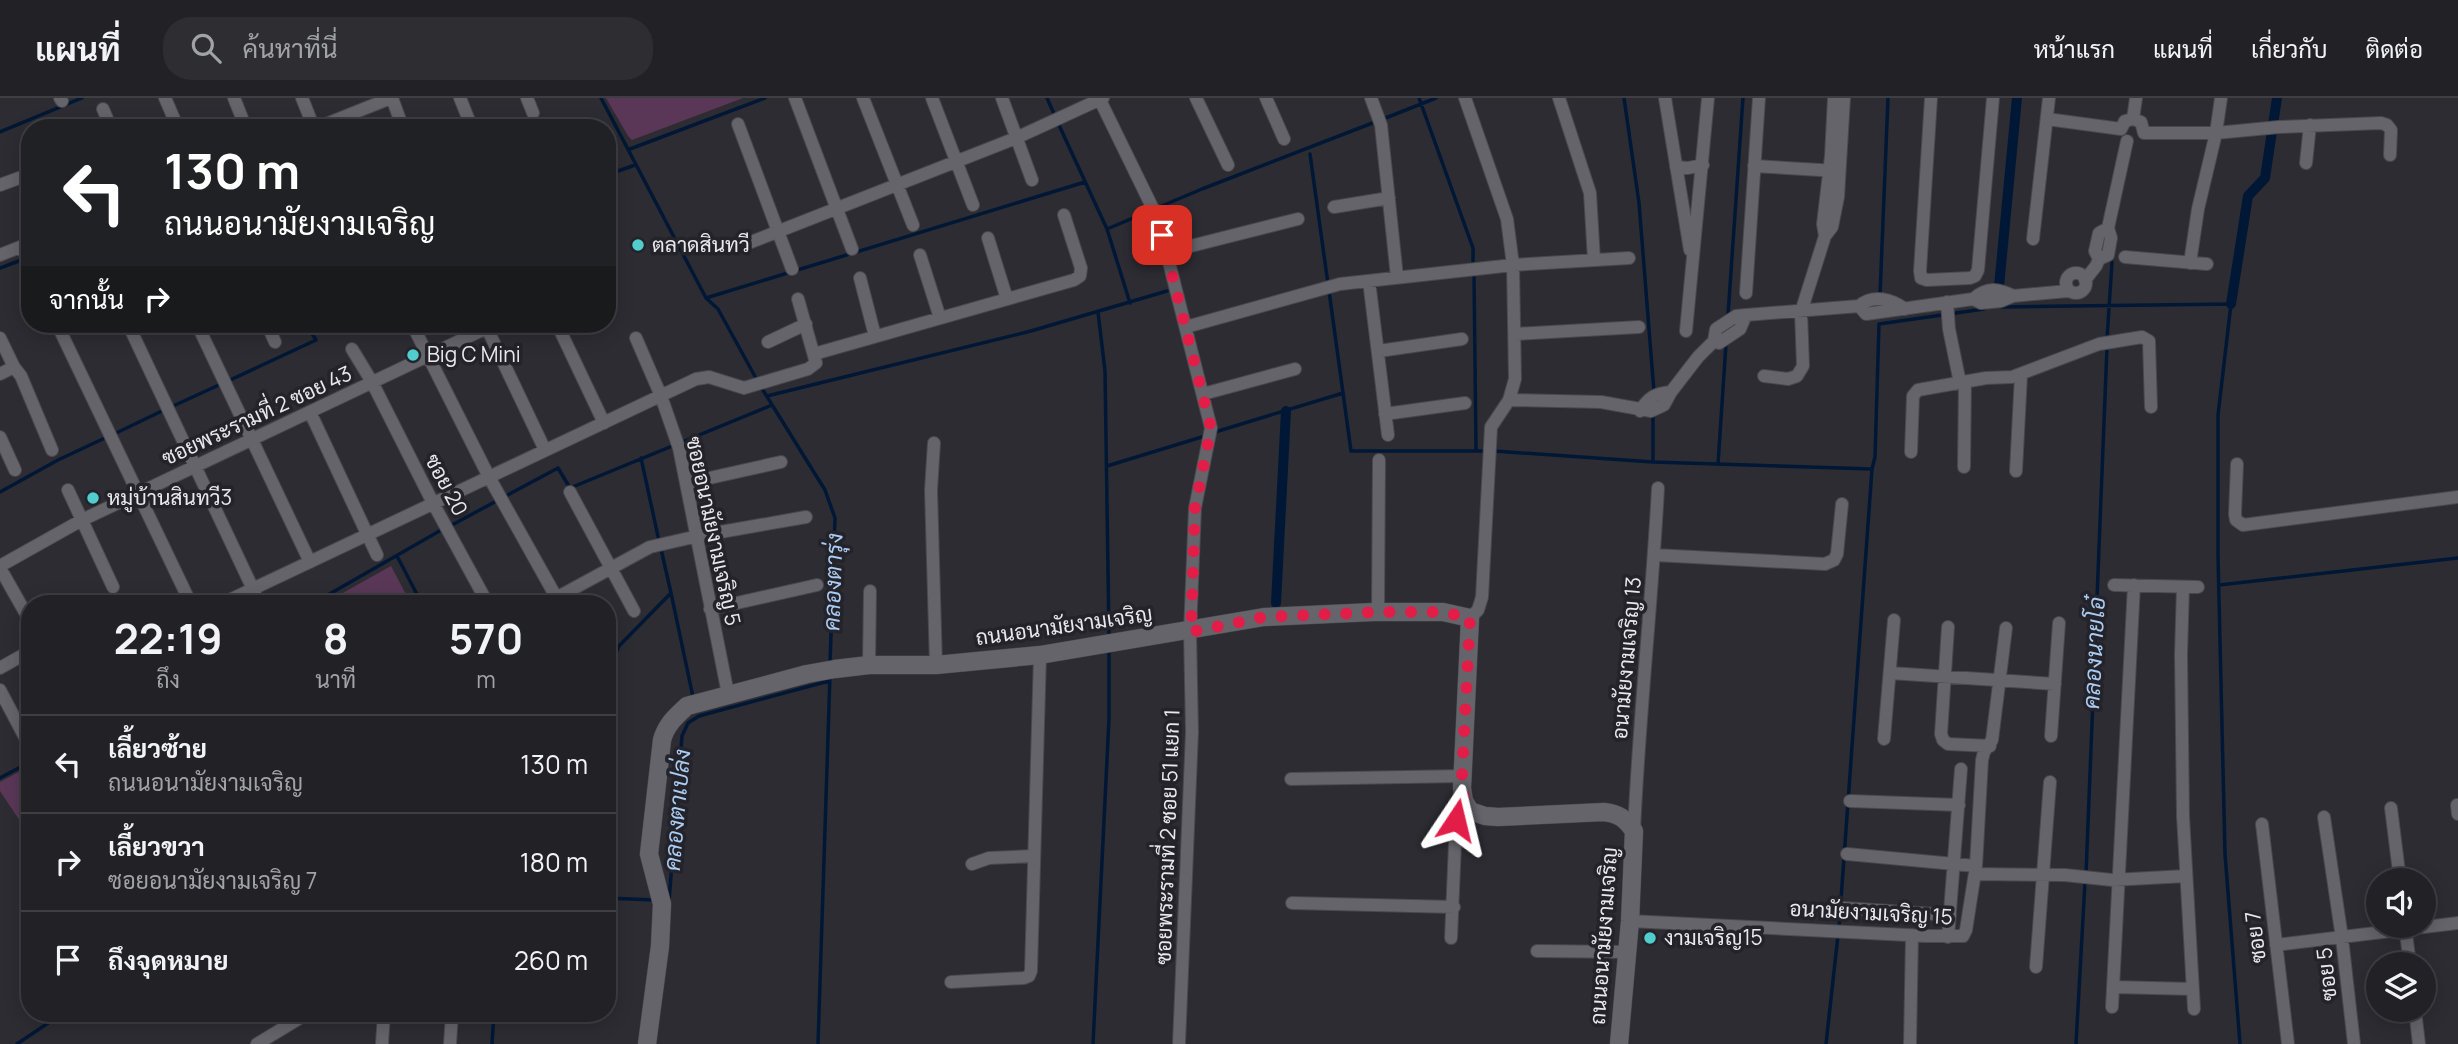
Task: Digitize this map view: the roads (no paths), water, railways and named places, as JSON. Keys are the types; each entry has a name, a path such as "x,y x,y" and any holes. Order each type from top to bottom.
{"street":[{"path":"165,98 174,119"},
{"path":"234,98 242,119"},
{"path":"302,98 311,119"},
{"path":"344,119 372,102 391,98 399,119"},
{"path":"460,98 468,119"},
{"path":"527,98 533,113"},
{"path":"795,98 852,249"},
{"path":"863,98 913,225"},
{"path":"932,98 973,205"},
{"path":"1002,98 1032,180"},
{"path":"1196,98 1228,165"},
{"path":"1266,98 1284,139"},
{"path":"1371,98 1381,125 1397,277"},
{"path":"1451,938 1456,820 1457,810 1464,801 1462,776 1470,618 1478,610 1482,597 1489,443 1491,427 1509,400 1516,379 1513,265 1507,219 1465,98"},
{"path":"1559,98 1590,192 1594,260"},
{"path":"1665,98 1692,264"},
{"path":"1686,331 1708,98"},
{"path":"1746,293 1759,98"},
{"path":"1764,376 1788,379 1797,376 1803,366 1801,312 1825,236 1832,227 1838,197 1834,98"},
{"path":"1835,171 1844,98"},
{"path":"1931,98 1920,271 1921,278 1927,280 1970,278 1979,270 1993,98"},
{"path":"2033,239 2049,98"},
{"path":"2133,119 2136,98"},
{"path":"2190,263 2203,180 2216,133 2221,98"},
{"path":"746,244 1016,138 1101,99"},
{"name":"ซอยพระรามที่ 2 ซอย 51 แยก 1","path":"1101,99 1156,214 1211,428 1195,508 1191,632 1192,732 1179,1044"},
{"path":"103,109 107,119"},
{"path":"2047,119 2121,129"},
{"path":"2133,119 2141,121 2144,133 2138,142 2127,141 2122,136 2121,129 2125,121 2133,119"},
{"path":"2144,133 2216,133 2370,122 2388,124 2391,130 2390,155"},
{"path":"738,124 792,269"},
{"path":"2306,163 2309,125"},
{"path":"1509,400 1601,402 1645,411 1716,338 1741,320 1864,306 1947,306 1973,299 1981,303 2001,301 2013,296 2068,290 2065,283 2069,276 2080,274 2085,280 2099,259 2108,255 2111,238 2108,228 2127,141"},
{"path":"1676,167 1703,165"},
{"path":"1754,166 1835,171"},
{"path":"0,185 21,177"},
{"path":"1334,207 1389,198"},
{"path":"814,354 1074,280 1080,276 1081,268 1064,215"},
{"path":"1167,252 1298,219"},
{"path":"988,238 1007,299"},
{"path":"0,255 21,247"},
{"path":"920,255 940,318"},
{"path":"2125,257 2207,264"},
{"path":"1185,327 1340,284 1513,265 1629,258"},
{"path":"860,278 875,336"},
{"path":"1369,281 1388,435"},
{"path":"240,595 433,503 493,483 545,450 701,377 749,387 808,369 816,363 798,299"},
{"path":"1947,306 1949,329 1963,382 1964,467"},
{"path":"768,342 806,324"},
{"path":"1516,334 1639,327"},
{"path":"62,333 187,595"},
{"path":"132,333 255,595"},
{"path":"201,333 310,562"},
{"path":"271,333 275,342"},
{"path":"417,333 550,595"},
{"name":"ซอยพระรามที่ 2 ซอย 43","path":"0,567 82,520 473,333"},
{"path":"493,333 545,450"},
{"path":"561,333 604,423"},
{"path":"1911,452 1914,393 1918,390 2021,374 2099,344 2142,337 2149,341 2151,407"},
{"path":"0,338 14,368 21,376 52,450"},
{"name":"ซอยอนามัยงามเจริญ 5","path":"636,338 661,396 679,448 728,694"},
{"path":"1379,351 1462,339"},
{"name":"ซอย 20","path":"352,349 372,382 483,595"},
{"path":"0,374 14,368"},
{"path":"1203,394 1295,369"},
{"path":"2016,471 2021,374"},
{"path":"1385,414 1465,403"},
{"path":"310,412 377,555"},
{"path":"0,437 15,470"},
{"path":"934,443 931,490 936,664"},
{"path":"1378,612 1379,460"},
{"path":"687,484 781,462"},
{"path":"2237,464 2235,514 2236,520 2242,525 2458,497"},
{"name":"อนามัยงามเจริญ 13","path":"1634,831 1656,555 1658,488"},
{"path":"68,490 113,587"},
{"path":"570,492 634,611"},
{"path":"1656,555 1825,564 1834,560 1837,554 1842,504"},
{"path":"565,595 611,566 650,547 806,517"},
{"path":"0,567 21,605"},
{"path":"710,609 817,585"},
{"path":"2114,585 2198,587"},
{"path":"2112,1007 2134,585"},
{"path":"2183,587 2180,654 2186,876 2194,1009"},
{"path":"869,665 870,591"},
{"name":"ถนนอนามัยงามเจริญ","path":"647,1044 660,946 662,904 649,854 662,740 672,719 695,704 828,671 869,665 936,664 1040,655 1191,632 1264,617 1443,612 1470,618"},
{"path":"1884,739 1894,620"},
{"path":"2051,736 2059,623"},
{"path":"1948,627 1941,734 1943,740 1948,744 1990,747"},
{"name":"อนามัยงามเจริญ 15","path":"1630,921 1963,936 1976,870 1982,760 1984,752 1990,747 2006,628"},
{"path":"951,982 1029,976 1031,971 1040,655"},
{"path":"0,668 21,657"},
{"path":"1890,673 2055,684"},
{"path":"0,690 21,730"},
{"path":"1948,937 1961,769"},
{"path":"1291,779 1462,776"},
{"path":"2036,967 2050,782"},
{"name":"ถนนอนามัยงามเจริญ","path":"1464,801 1470,811 1485,816 1618,813 1634,831 1628,952 1619,1044"},
{"path":"1850,801 1959,805"},
{"path":"2391,808 2398,868"},
{"name":"ซอย 5","path":"2324,817 2354,1044"},
{"name":"ซอย 7","path":"2262,824 2288,1044"},
{"path":"1847,854 1953,863 1976,870 2043,875 2119,879 2186,876"},
{"path":"972,864 989,858 1033,856"},
{"path":"1292,903 1454,907"},
{"path":"1843,908 1950,915"},
{"path":"2436,925 2458,923"},
{"path":"2276,945 2366,934"},
{"path":"1910,1044 1912,935"},
{"path":"1537,951 1628,952"},
{"path":"2113,987 2193,989"},
{"path":"257,1044 293,1022"},
{"path":"382,1044 383,1022"},
{"path":"450,1044 451,1022"},
{"path":"2416,1022 2419,1044"}],"waterway":[{"path":"31,119 82,98"},
{"name":"คลองตารุ่ง","path":"601,98 612,119"},
{"path":"630,149 765,98"},
{"path":"1047,98 1055,116"},
{"path":"1419,98 1473,248 1473,266"},
{"path":"1383,119 1436,98"},
{"path":"1624,98 1639,203 1654,392"},
{"path":"1728,315 1743,98"},
{"path":"1880,295 1888,98"},
{"path":"1998,297 2017,98"},
{"path":"2231,304 2248,196 2265,178 2277,98"},
{"path":"1107,229 1375,122"},
{"path":"0,132 21,123"},
{"path":"1058,123 1107,229 1130,303"},
{"name":"คลองตารุ่ง","path":"616,127 706,298 718,309 757,380"},
{"path":"1310,154 1328,284"},
{"path":"616,172 635,165"},
{"path":"706,298 1085,182"},
{"path":"0,268 21,260"},
{"name":"คลองนายโอ๋","path":"2107,339 2112,262"},
{"path":"1474,274 1476,450"},
{"path":"767,396 1031,331 1167,291"},
{"path":"1329,291 1351,451 1486,451"},
{"path":"2002,307 2231,304 2218,415 2218,556 2225,854 2240,1044"},
{"path":"1494,451 1653,462 1872,469 1875,457 1879,324 1984,309"},
{"path":"1098,312 1105,371 1109,636"},
{"path":"228,381 316,340 312,333"},
{"path":"1718,464 1726,344"},
{"name":"คลองนายโอ๋","path":"2086,874 2107,347"},
{"path":"171,407 221,384"},
{"name":"คลองตารุ่ง","path":"761,387 825,490 835,518 830,663"},
{"path":"1212,433 1343,393"},
{"path":"450,526 558,468 570,488 772,405"},
{"path":"114,434 164,410"},
{"path":"1276,603 1286,411"},
{"path":"1653,413 1653,462"},
{"path":"1107,466 1205,436"},
{"path":"0,492 107,437"},
{"path":"641,458 659,541"},
{"path":"1839,927 1872,469"},
{"path":"328,595 443,529"},
{"path":"616,653 619,646 671,593 661,549"},
{"path":"397,556 417,595"},
{"path":"2219,585 2458,558"},
{"path":"671,593 693,697"},
{"path":"1093,1044 1109,719 1109,647"},
{"name":"คลองตารุ่ง","path":"818,1044 830,675"},
{"name":"คลองตาเปล่ง","path":"669,901 682,736 688,723 699,716 829,681"},
{"path":"0,778 21,767"},
{"name":"คลองนายโอ๋","path":"2076,1044 2085,882"},
{"name":"คลองตาเปล่ง","path":"616,898 654,900"},
{"path":"1826,1044 1838,935"},
{"path":"17,1044 50,1022"},
{"path":"492,1044 493,1022"}],"place":[{"name":"ตลาดสินทวี","path":"638,245"},
{"name":"Big C Mini","path":"413,355"},
{"name":"หมู่บ้านสินทวี3","path":"93,498"},
{"name":"งามเจริญ15","path":"1650,938"}]}
